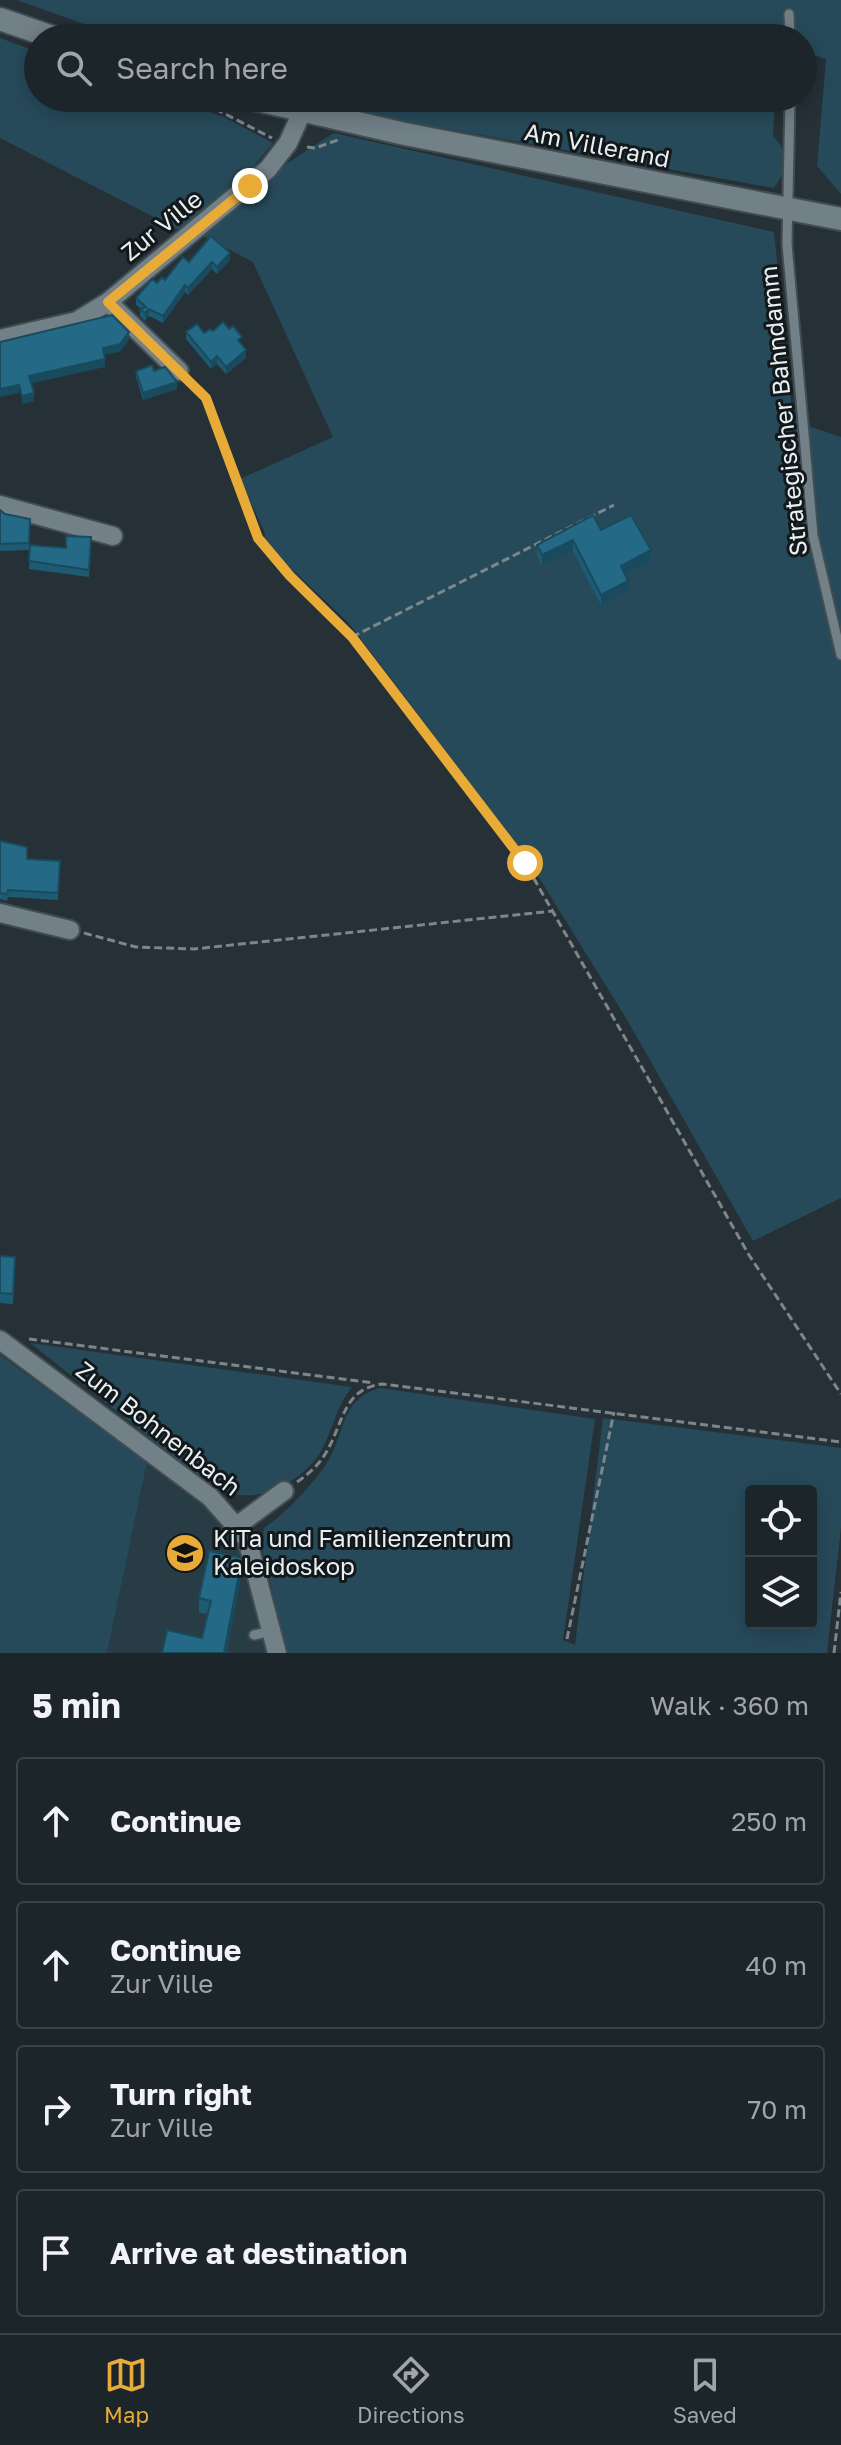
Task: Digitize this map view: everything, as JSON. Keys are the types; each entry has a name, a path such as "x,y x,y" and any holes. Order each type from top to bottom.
{"main road":[{"path":"0,19 24,27"},
{"name":"Am Villerand","path":"302,112 841,219"}],"street":[{"name":"Zur Ville","path":"0,339 77,321 108,302 268,169 288,143 302,112"},
{"path":"108,302 179,371"},
{"path":"0,505 113,536"},
{"path":"0,913 70,930"},
{"name":"Zum Bohnenbach","path":"8,1339 210,1497 238,1525 284,1491"},
{"path":"238,1525 252,1552 263,1633 277,1653"}],"lane":[{"path":"789,14 789,24"},
{"name":"Strategischer Bahndamm","path":"790,112 787,209 813,535 841,655"}],"path":[{"path":"179,371 206,398 258,538 290,576 352,637 525,863 749,1255 841,1394"},
{"path":"352,637 614,505"},
{"path":"70,930 136,947 194,949 553,911"},
{"path":"8,1339 841,1442"},
{"path":"284,1491 318,1464 353,1395 365,1387 382,1384"},
{"path":"567,1639 614,1412"},
{"path":"834,1653 841,1592"}],"shaded area":[{"path":"17,0 841,0 841,194 817,166 826,59 817,56 817,24 84,24"},
{"path":"0,38 24,47 24,112 209,112 273,143 245,177 181,231 0,138"},
{"path":"354,112 774,112 773,136 782,148 785,161 782,175 774,188"},
{"path":"334,133 774,232 793,421 841,437 841,1198 753,1241 626,1018 525,855 348,622 264,543 265,533 240,479 333,437 253,262 203,236 286,164"},
{"path":"30,1343 352,1387 320,1453 305,1470 274,1490 240,1495 211,1486"},
{"path":"0,1355 147,1462 107,1653 0,1653"},
{"path":"380,1388 595,1419 563,1640 575,1645 603,1418 841,1448 841,1527 827,1653 287,1653 262,1548 264,1528 289,1508 325,1466 357,1401"},
{"name":"KiTa und Familienzentrum Kaleidoskop","path":"147,1462 212,1512 236,1541 270,1653 107,1653"}],"building":[{"path":"211,236 230,253 217,267 212,262 188,288 185,285 163,316 149,309 145,313 140,309 146,307 136,298 152,279 157,283 162,277 165,280 183,257 189,262"},
{"path":"112,315 129,332 120,344 103,348 105,359 29,376 34,393 22,396 19,385 0,389 0,342"},
{"path":"223,322 229,329 233,326 242,337 238,340 246,350 226,367 217,356 211,362 186,332 197,324 204,333 210,329 213,331"},
{"path":"152,365 154,371 165,367 177,382 143,393 136,371"},
{"path":"0,510 30,519 29,543 0,544"},
{"path":"593,515 601,530 631,515 651,550 621,566 628,581 601,595 573,540 542,555 537,545"},
{"path":"66,536 91,537 89,570 29,561 30,545 66,548"},
{"path":"0,841 27,847 27,859 60,861 58,893 8,890 7,894 0,893"},
{"path":"0,1256 15,1257 13,1294 0,1293"},
{"path":"209,1551 242,1558 224,1653 162,1653 167,1630 202,1638 211,1601 199,1598"}],"place":[{"name":"KiTa und Familienzentrum Kaleidoskop","path":"185,1553"}],"route":[{"path":"250,186 108,302 206,398 258,538 290,576 352,637 525,863"}]}
